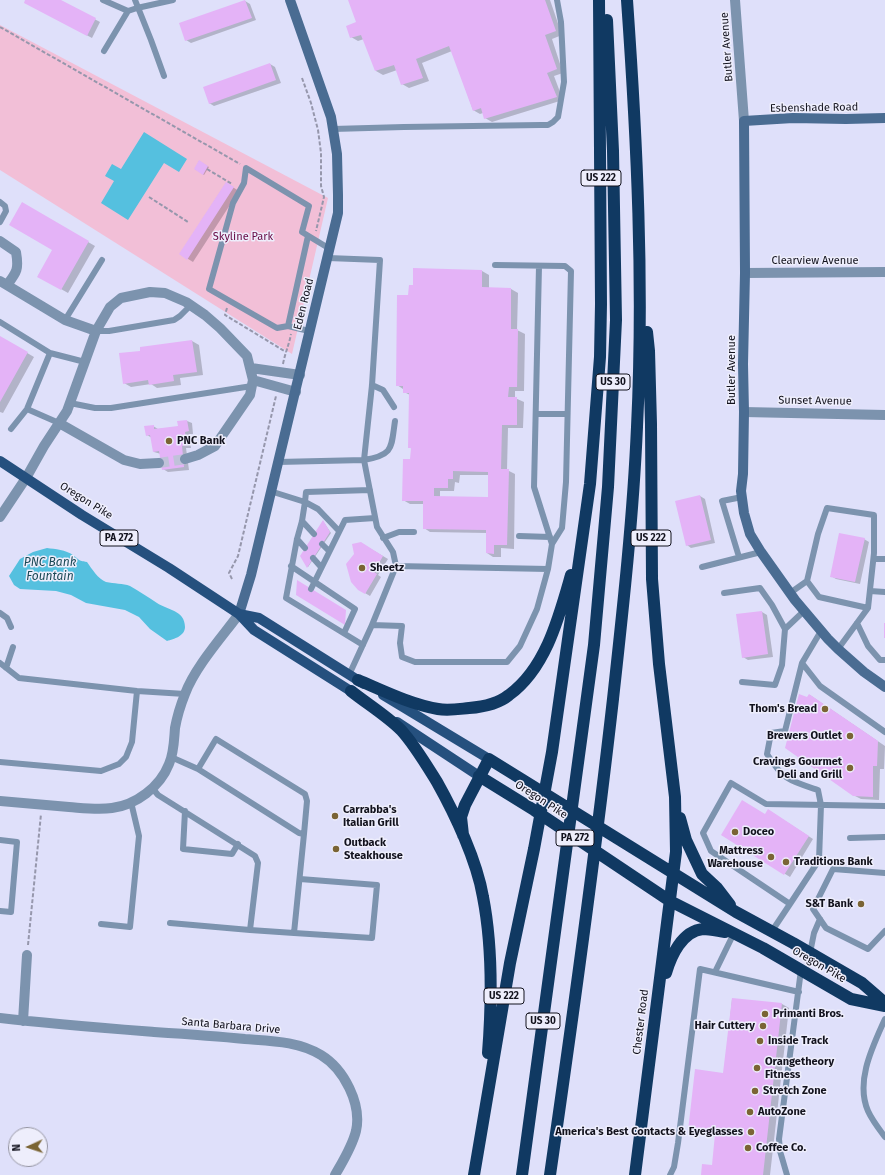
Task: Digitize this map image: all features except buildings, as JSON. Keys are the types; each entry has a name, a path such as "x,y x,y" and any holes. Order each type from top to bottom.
{"highway":[{"name":"US 222","path":"474,1175 510,962 534,849 552,752 590,484 600,357 602,304 599,0"},
{"name":"US 30","path":"522,1175 594,645 608,487 616,320 613,150 606,0"},
{"name":"US 30","path":"550,1175 604,780 632,511 637,427 641,278 636,152 627,0"},
{"name":"US 222","path":"641,278 649,351 652,579 659,664 676,797 686,840 702,874 717,888 736,912"},
{"path":"354,677 412,702 439,709 478,707 493,703 508,696 523,683 535,668 558,619 571,573 590,484"},
{"path":"351,691 401,730 428,767 446,797 463,835 483,895 491,958 491,1018 479,1144"},
{"path":"463,835 462,817 465,805 489,759"},
{"name":"Oregon Pike","path":"489,759 736,912 862,983 885,1003"},
{"name":"Oregon Pike","path":"479,776 534,810 670,901 734,933 851,999 885,1006"},
{"name":"Chester Road","path":"635,1175 674,873 676,852 676,797"},
{"path":"654,1019 670,960 676,948 684,939 693,932 703,929 734,933"}],"main road":[{"name":"Oregon Pike","path":"0,461 82,515 169,568 239,614 254,630 351,691 479,776"},
{"name":"Oregon Pike","path":"239,614 259,618 489,759"}],"street":[{"name":"Eden Road","path":"239,614 251,574 338,214 337,154 331,117 290,0"},
{"name":"Butler Avenue","path":"735,0 744,121 745,273 742,497 750,534 790,593 821,631 838,649 864,672 885,687"},
{"name":"Esbenshade Road","path":"744,121 793,118 885,118"},
{"path":"0,241 16,252 18,265 15,274 4,283 65,320 96,331"},
{"name":"Clearview Avenue","path":"745,273 885,272"},
{"path":"0,517 67,411 96,331 110,307 121,298 150,292 165,293 186,302 205,315 220,328 247,356 251,368 253,383 250,395 215,446 198,455 186,459"},
{"path":"251,368 300,375"},
{"path":"253,383 278,386 296,392"},
{"name":"Sunset Avenue","path":"744,412 885,415"},
{"path":"59,423 124,460 140,464 159,463"},
{"path":"0,801 42,805 113,808 131,802 153,789 164,776 171,757 176,727 185,694 192,678 239,614"},
{"path":"23,1021 27,955"},
{"name":"Santa Barbara Drive","path":"0,1018 286,1042 298,1044 322,1055 334,1064 347,1083 356,1113 356,1131 335,1175"}],"lane":[{"path":"103,0 128,11"},
{"path":"135,0 137,8 152,40 164,76"},
{"path":"104,51 128,11 173,0"},
{"path":"333,129 548,125 558,117 564,82 557,0"},
{"path":"310,331 288,326 277,328 209,289 234,203 244,182 246,168 309,206 302,232 329,254 380,260 372,385 364,460 377,527 393,552 396,566 363,645 354,677"},
{"path":"0,202 5,206 6,211 0,222"},
{"path":"288,326 308,236"},
{"path":"65,320 102,260"},
{"path":"372,625 402,626 400,643 402,657 415,662 507,662 520,646 536,609 548,569 552,544 562,528 566,482 571,272 565,266 495,265"},
{"path":"539,266 534,487 552,544"},
{"path":"96,331 109,331 174,320 191,305"},
{"path":"0,322 50,353 85,362"},
{"path":"11,429 27,409 50,353"},
{"path":"70,402 95,408 111,408 253,383"},
{"path":"372,385 383,390 394,407"},
{"path":"27,409 59,423"},
{"path":"536,414 567,414"},
{"path":"278,462 364,460 380,457 387,452 392,444 395,421"},
{"path":"363,645 286,598 291,566 302,521 306,492 370,490"},
{"path":"270,491 305,502 318,508 339,531"},
{"path":"739,557 722,501 742,497"},
{"path":"790,593 807,582 818,534 827,508 874,515 874,559 868,608 838,649"},
{"path":"311,589 345,520 375,518"},
{"path":"302,521 314,534"},
{"path":"383,538 399,532 414,532"},
{"path":"519,536 550,538"},
{"path":"297,539 305,548"},
{"path":"322,544 329,551"},
{"path":"702,567 761,552"},
{"path":"313,558 321,567"},
{"path":"874,559 885,559"},
{"path":"291,566 328,590 342,604 354,609 344,633"},
{"path":"396,566 548,569"},
{"path":"807,582 819,597 868,608"},
{"path":"724,593 760,588 772,605 785,629 782,665 776,685 742,682"},
{"path":"325,597 328,590"},
{"path":"870,591 885,592"},
{"path":"302,608 305,601"},
{"path":"316,616 319,609"},
{"path":"785,629 804,611"},
{"path":"0,613 7,618 11,627"},
{"path":"331,625 335,618"},
{"path":"857,623 868,646 880,660 885,660"},
{"path":"772,931 819,860 821,805 818,790 791,782 776,769 767,754 771,733 785,731 802,663 821,631"},
{"path":"6,668 13,647"},
{"path":"0,663 19,678 137,691 185,694"},
{"path":"802,663 820,686 885,732"},
{"path":"0,762 101,771 114,766 126,757 132,742 137,691"},
{"path":"198,769 216,739 305,794 307,801 294,933"},
{"path":"171,757 198,769 300,833 304,834"},
{"path":"790,904 711,851 703,833 731,783 766,804 885,806"},
{"path":"153,789 158,795 255,856 258,863 250,930"},
{"path":"101,924 130,927 139,836 131,802"},
{"path":"185,811 183,849 232,854 238,844"},
{"path":"850,838 885,838"},
{"path":"0,840 17,842 11,912 0,911"},
{"path":"885,873 833,869 813,909 826,928 868,949 885,931"},
{"path":"170,923 372,938 377,885 300,879"},
{"path":"810,953 814,932 820,920"},
{"path":"715,972 734,933"},
{"path":"670,1175 674,1167 678,1143 700,969 799,992"},
{"path":"787,1175 780,1151 779,1139 801,970"},
{"path":"885,1019 870,1054 864,1087 868,1111 885,1137"}],"path":[{"path":"0,27 246,168"},
{"path":"302,78 312,103 321,153 321,186 324,196 315,236"},
{"path":"207,168 232,184"},
{"path":"149,197 188,222"},
{"path":"229,300 225,315 286,352"},
{"path":"281,373 286,352 289,348 292,332"},
{"path":"232,579 229,573 238,556 278,386"},
{"path":"27,955 42,805"}],"green space":[{"name":"Skyline Park","path":"0,25 328,198 292,354 0,170"}],"water":[{"path":"144,132 187,159 179,172 164,163 128,220 101,203 114,181 105,176 112,164 121,169"},
{"name":"PNC Bank Fountain","path":"47,548 70,553 79,560 87,562 95,574 103,581 130,586 161,605 175,611 182,617 185,630 179,637 167,641 150,629 139,617 125,610 86,603 71,595 56,591 20,589 14,585 9,576 20,559 33,552"}],"tunnel":[{"path":"159,463 185,459"}],"place":[{"name":"PNC Bank","path":"169,441"},
{"name":"Sheetz","path":"362,568"},
{"name":"Thom's Bread","path":"825,709"},
{"name":"Brewers Outlet","path":"850,736"},
{"name":"Cravings Gourmet Deli and Grill","path":"850,768"},
{"name":"Carrabba's Italian Grill","path":"335,816"},
{"name":"Doceo","path":"735,832"},
{"name":"Outback Steakhouse","path":"336,849"},
{"name":"Mattress Warehouse","path":"771,857"},
{"name":"Traditions Bank","path":"786,862"},
{"name":"S&T Bank","path":"861,904"},
{"name":"Primanti Bros.","path":"765,1014"},
{"name":"Hair Cuttery","path":"763,1026"},
{"name":"Inside Track","path":"760,1041"},
{"name":"Orangetheory Fitness","path":"757,1068"},
{"name":"Stretch Zone","path":"755,1091"},
{"name":"AutoZone","path":"750,1112"},
{"name":"America's Best Contacts & Eyeglasses","path":"751,1132"},
{"name":"Coffee Co.","path":"748,1148"}]}
